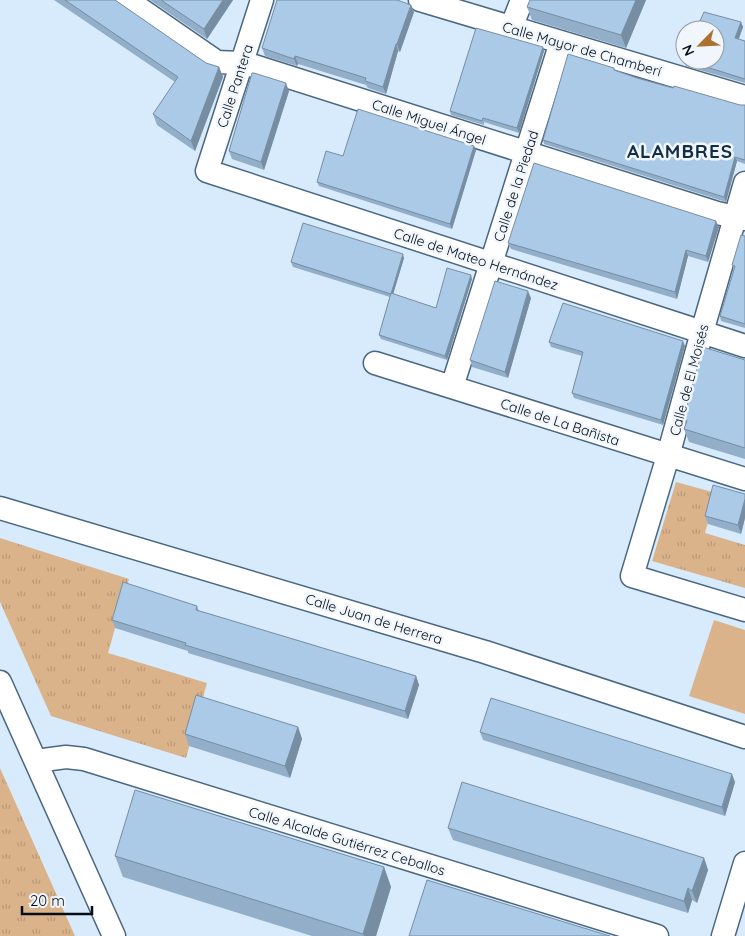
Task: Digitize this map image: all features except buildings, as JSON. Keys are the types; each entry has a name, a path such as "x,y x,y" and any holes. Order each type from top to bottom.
{"street":[{"name":"Calle Miguel Ángel","path":"127,0 217,62 241,63 527,154 717,213 740,218"},
{"name":"Calle Pantera","path":"207,172 262,0"},
{"name":"Calle Mayor de Chamberí","path":"420,0 745,97"},
{"path":"511,28 522,0"},
{"name":"Calle de la Piedad","path":"452,387 562,42"},
{"name":"Calle de Mateo Hernández","path":"207,172 745,346"},
{"name":"Calle de El Moisés","path":"745,183 740,218 702,332 668,456 632,576 745,610"},
{"name":"Calle de La Bañista","path":"375,363 745,479"},
{"name":"Calle Juan de Herrera","path":"0,508 485,652 745,737"},
{"path":"0,682 114,936"},
{"name":"Calle Alcalde Gutiérrez Ceballos","path":"36,761 66,756 84,759 657,936"},
{"path":"723,936 745,863"}],"green space":[{"path":"676,482 716,493 705,533 745,545 745,588 652,561"},
{"path":"0,538 129,579 108,653 207,683 186,758 51,716 0,602"},
{"path":"714,620 745,630 745,714 689,696"},
{"path":"0,768 75,936 0,936"}],"district":[{"name":"ALAMBRES","path":"680,151"}]}
